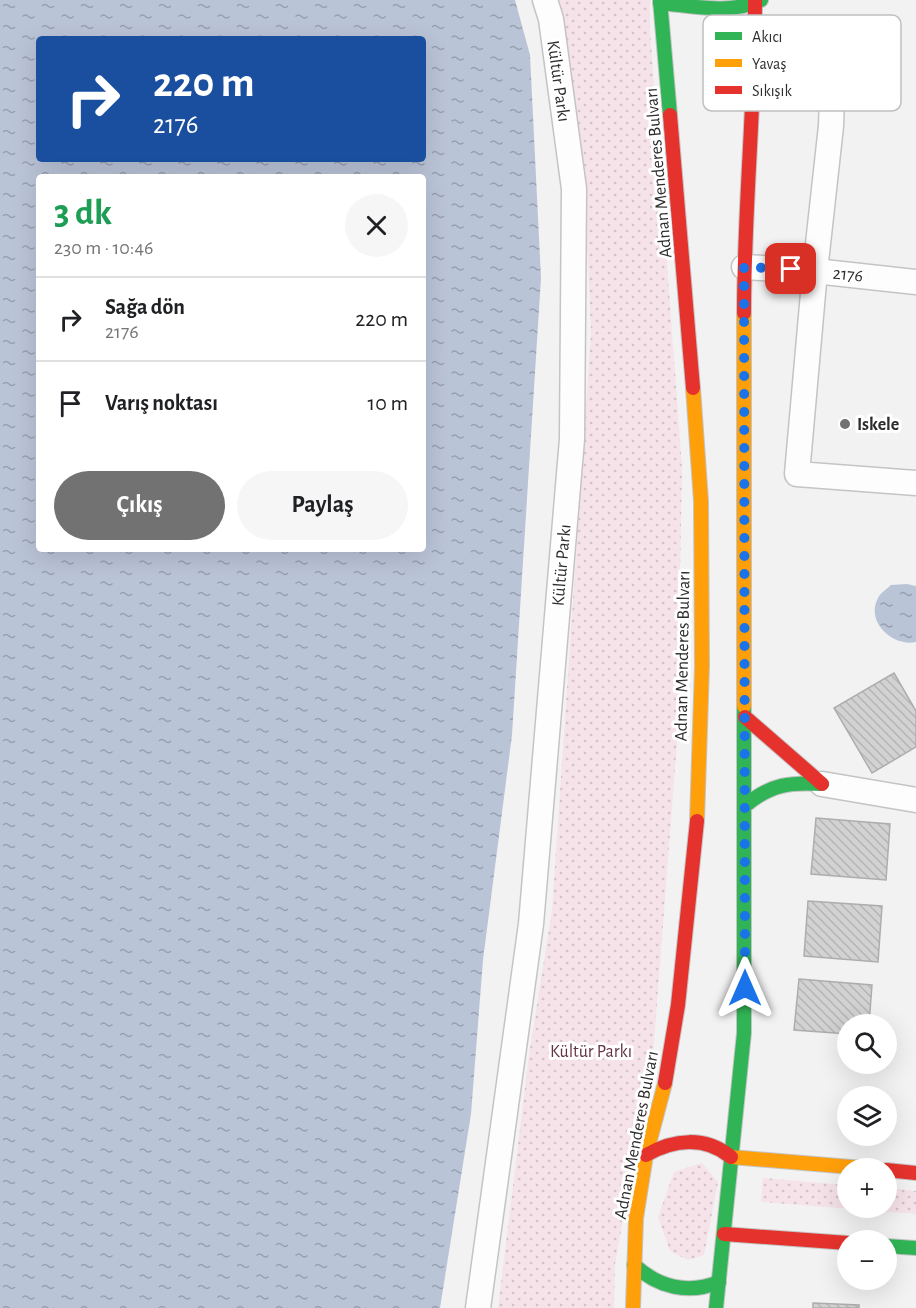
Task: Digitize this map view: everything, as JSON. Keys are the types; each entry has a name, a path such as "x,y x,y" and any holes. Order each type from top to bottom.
{"main road":[{"path":"660,1 713,8 757,1"},
{"name":"Adnan Menderes Bulvarı","path":"633,1308 636,1218 646,1155 664,1092 679,993 696,842 702,666 701,501 686,277 660,1"},
{"path":"716,1308 744,1033 746,805 744,267 753,111"},
{"path":"745,717 822,784"},
{"path":"746,805 764,788 792,781 822,784"},
{"path":"646,1155 655,1149 678,1142 702,1142 724,1150 731,1157 837,1166"},
{"path":"897,1171 916,1173"},
{"path":"724,1234 837,1242"},
{"path":"897,1247 916,1248"},
{"path":"634,1265 663,1285 687,1290 712,1286 719,1282"}],"street":[{"name":"Kültür Parkı","path":"478,1308 531,924 572,439 574,189 551,19 545,0"},
{"path":"832,111 814,271 797,474 916,483"},
{"name":"2176","path":"744,267 814,271 916,282"},
{"path":"822,784 916,800"}],"green space":[{"name":"Kültür Parkı","path":"555,0 650,0 650,30 682,468 677,742 653,1056 615,1264 614,1308 498,1308 529,1055 552,910 591,333 588,258"},
{"path":"702,1163 718,1182 704,1255 688,1260 670,1251 658,1217 674,1172"},
{"path":"763,1178 837,1184 837,1208 761,1202"},
{"path":"897,1189 916,1191 916,1214 897,1213"}],"water":[{"path":"0,0 515,0 530,55 541,278 512,735 483,960 471,1114 440,1308 0,1308"},
{"path":"891,585 916,586 916,642 907,643 890,637 883,631 875,616 875,607 878,598"}],"building":[{"path":"894,673 916,711 916,747 872,773 834,708"},
{"path":"816,818 890,824 886,880 811,874"},
{"path":"808,901 882,906 878,962 804,956"},
{"path":"799,979 872,985 870,1014 837,1014 837,1033 794,1030"},
{"path":"813,1303 859,1305 859,1308 813,1308"}],"traffic: fast":[{"path":"660,0 670,115"},
{"path":"660,3 724,8 749,5 761,0"},
{"path":"716,1308 744,1033 744,706"},
{"path":"746,805 764,793 782,786 801,783 822,784"},
{"path":"897,1247 916,1248"},
{"path":"634,1265 653,1279 674,1287 696,1288 719,1282"}],"traffic: slow":[{"path":"744,313 744,706"},
{"path":"693,388 701,501 702,666 697,821"},
{"path":"633,1308 636,1218 646,1155 665,1083"},
{"path":"731,1157 837,1166"}],"traffic: jam":[{"path":"755,0 755,15"},
{"path":"744,313 752,111"},
{"path":"670,115 693,388"},
{"path":"745,717 822,784"},
{"path":"665,1083 678,1005 697,821"},
{"path":"646,1155 667,1146 689,1142 711,1146 731,1157"},
{"path":"897,1171 916,1173"},
{"path":"724,1234 837,1242"}],"place":[{"name":"Iskele","path":"845,424"}],"route":[{"path":"745,988 744,267 791,269"}]}
